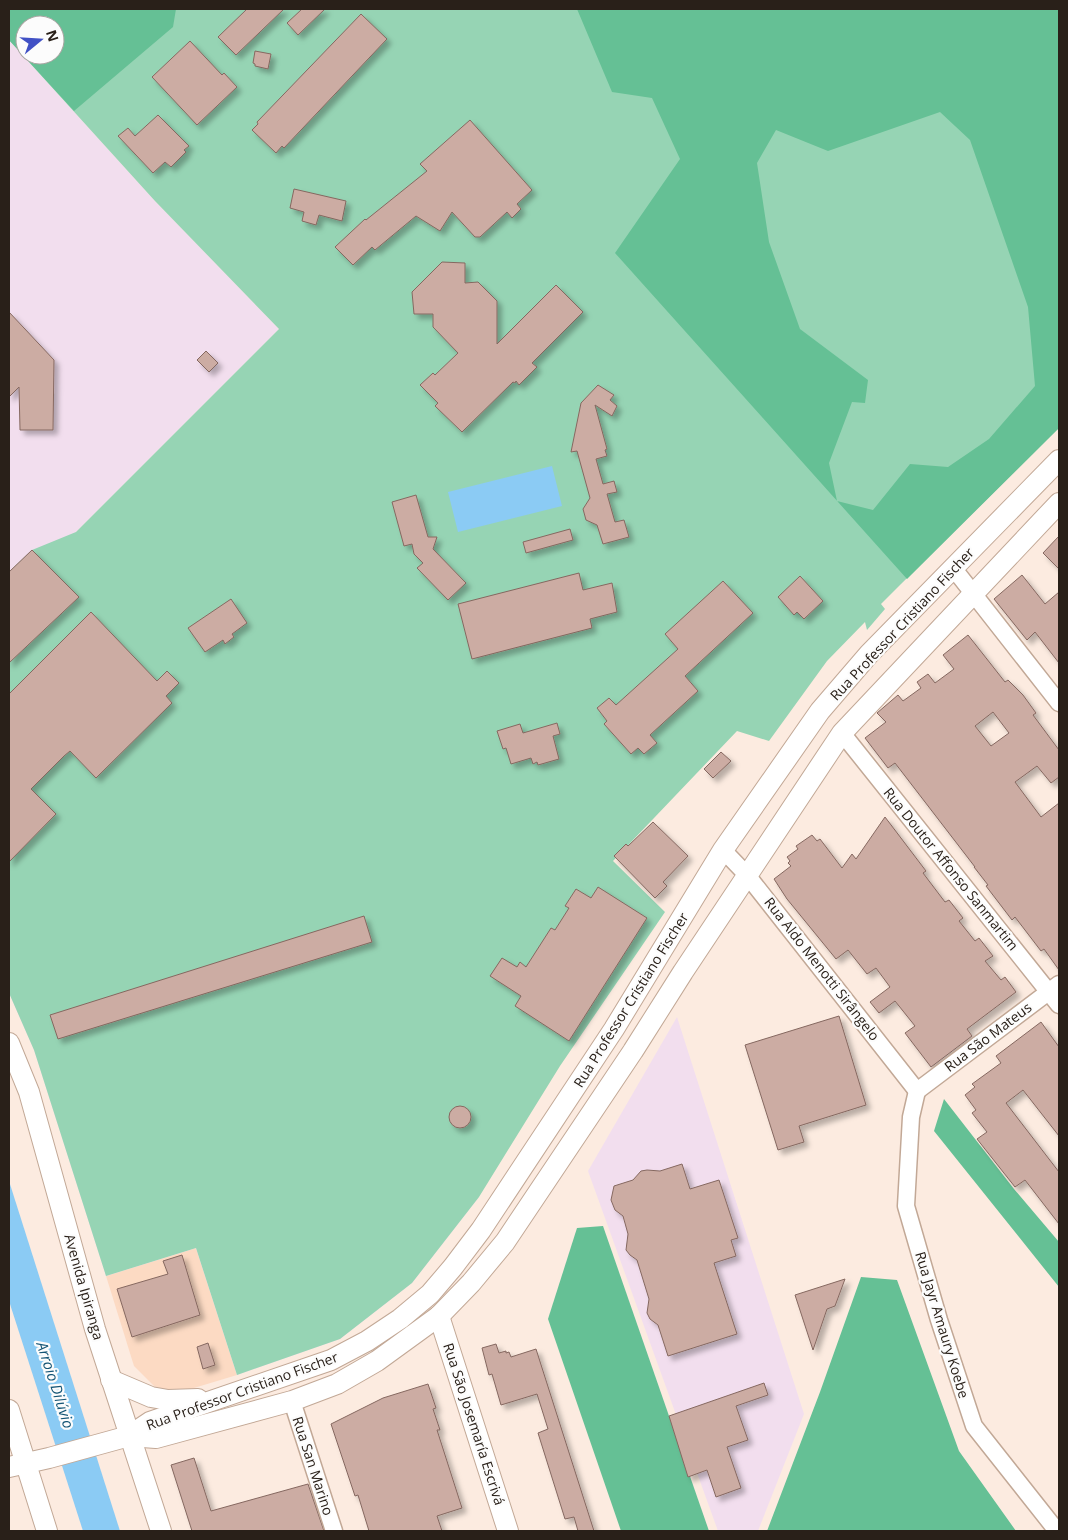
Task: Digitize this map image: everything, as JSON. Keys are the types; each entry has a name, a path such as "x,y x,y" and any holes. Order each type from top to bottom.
{"main road":[{"name":"Rua Professor Cristiano Fischer","path":"120,1439 150,1422 331,1360 367,1341 400,1319 430,1294 481,1230 614,1029 723,850 820,711 869,654 1059,460"},
{"name":"Rua Professor Cristiano Fischer","path":"17,1465 120,1439 156,1438 292,1401 337,1384 378,1360 439,1316 471,1284 505,1242 633,1052 683,972 842,733 1059,502"},
{"path":"659,955 683,972"},
{"name":"Avenida Ipiranga","path":"9,1043 29,1092 95,1329 112,1380 120,1439 161,1531"},
{"path":"378,1360 430,1294"},
{"name":"Rua São Josemaría Escrivá","path":"439,1316 508,1531"},
{"path":"112,1380 151,1397 168,1400 220,1398"},
{"path":"9,1410 17,1465 47,1531"}],"street":[{"path":"954,569 1059,703"},
{"name":"Rua Doutor Affonso Sanmartim","path":"842,733 1054,988 1059,1005"},
{"name":"Rua Aldo Menotti Sirângelo","path":"723,850 747,875 917,1091"},
{"name":"Rua São Mateus","path":"917,1091 1054,988"},
{"name":"Rua Jayr Amaury Koebe","path":"917,1091 910,1117 906,1206 939,1320 974,1426 1057,1531"},
{"name":"Rua San Marino","path":"292,1401 334,1531"}],"shaded area":[{"path":"9,40 15,47 15,65 32,65 155,201 279,329 76,532 479,1197 412,1283 340,1339 237,1375 196,1248 106,1276 34,1050 9,993"},
{"path":"677,1017 804,1414 758,1531 718,1531 588,1171"},
{"path":"196,1248 237,1375 184,1391 172,1392 154,1386 134,1366 106,1276"}],"green space":[{"path":"9,9 1059,9 1059,428 881,604 885,609 867,630 865,622 827,661 769,741 737,731 613,861 665,912 560,1066 479,1197 412,1283 340,1339 237,1375 196,1248 106,1276 34,1050 9,993 9,572 32,550 76,532 279,329 155,201 32,65 65,65 65,15 15,15 15,47 9,40"},
{"path":"9,9 176,9 173,27 74,111 32,65 65,65 65,15 15,15 15,47 9,40"},
{"path":"577,9 1059,9 1059,428 907,579 837,501 615,253 680,159 652,98 612,92","holes":["940,112 970,140 1028,307 1035,386 989,439 948,467 910,464 873,510 837,501 829,463 852,402 865,403 868,380 800,329 769,242 757,163 776,130 828,151"]},
{"path":"944,1099 1014,1189 1059,1242 1059,1287 934,1131"},
{"path":"603,1226 709,1531 621,1531 548,1319 577,1228"},
{"path":"861,1277 897,1280 959,1451 1016,1531 767,1531"}],"water":[{"path":"552,466 562,506 458,532 448,492"},
{"name":"Arroio Dilúvio","path":"9,1181 120,1531 83,1531 9,1301"}],"building":[{"path":"247,9 284,9 236,55 218,37"},
{"path":"302,9 325,9 298,35 287,23"},
{"path":"361,14 387,39 284,148 282,146 276,153 252,130 258,124 257,122"},
{"path":"190,41 222,75 224,73 237,87 197,125 152,77"},
{"path":"255,51 271,54 268,69 255,66 253,63"},
{"path":"158,115 189,146 184,150 186,152 171,167 165,162 153,173 118,136 128,128 135,136"},
{"path":"470,120 532,190 517,204 521,209 512,218 507,212 480,237 475,237 452,212 440,231 416,216 375,250 372,247 353,265 335,247 365,219 427,171 420,164"},
{"path":"294,189 346,201 342,221 319,215 316,225 302,221 304,212 290,208"},
{"path":"442,262 465,263 465,283 478,282 497,301 497,344 556,285 583,312 532,363 537,367 519,385 516,381 515,383 513,382 462,432 435,406 438,403 420,385 433,373 435,375 458,353 433,327 433,314 414,314 412,292"},
{"path":"9,312 54,360 53,430 20,430 19,387 9,397"},
{"path":"206,351 218,363 209,372 197,360"},
{"path":"598,385 614,395 610,400 617,406 612,416 595,405 607,449 605,450 607,456 596,459 603,484 614,481 617,492 607,494 615,522 624,520 629,537 603,544 597,525 586,520 583,509 590,498 577,451 571,452 581,403"},
{"path":"416,495 428,537 437,537 433,549 466,583 448,600 417,568 423,563 414,554 412,544 404,546 392,502"},
{"path":"570,529 573,540 526,553 523,542"},
{"path":"1059,536 1059,569 1043,553"},
{"path":"32,550 79,597 9,663 9,572"},
{"path":"579,573 583,590 612,583 617,612 590,619 592,628 472,659 458,604"},
{"path":"1022,575 1045,604 1059,592 1059,663 1035,632 1027,640 994,599"},
{"path":"800,576 823,601 804,619 797,612 794,615 778,597"},
{"path":"723,581 753,613 685,676 698,691 650,735 657,743 644,754 638,748 631,754 604,724 607,721 597,708 609,698 616,705 678,649 665,634"},
{"path":"231,599 247,623 232,634 234,637 225,644 223,640 205,652 188,628"},
{"path":"91,612 157,681 167,671 179,683 166,696 172,703 96,778 70,751 31,789 56,814 9,862 9,694"},
{"path":"968,635 1005,682 1008,680 1023,695 1036,713 1033,715 1059,750 1059,777 1051,783 1037,766 1015,782 1041,817 1059,803 1059,970 1044,949 1041,951 1015,917 1012,920 986,886 988,885 975,867 895,763 888,768 865,738 886,722 877,713 898,695 903,701 921,688 917,682 928,674 935,683 954,669 943,655","holes":["993,712 1009,733 991,746 975,726"]},
{"path":"557,723 560,734 553,736 559,759 538,765 537,762 533,764 531,758 511,764 506,748 503,749 497,731 520,724 523,733"},
{"path":"721,752 731,761 713,778 704,769"},
{"path":"885,817 926,871 923,873 945,902 949,900 963,918 959,921 975,941 979,938 993,956 985,961 1001,980 1005,977 1016,992 967,1029 972,1036 931,1067 905,1033 915,1026 895,1001 879,1013 870,1002 890,987 876,968 867,974 848,950 836,959 787,899 774,879 791,866 788,863 790,861 787,857 798,849 796,846 812,835 817,841 820,839 842,868 852,854 856,859"},
{"path":"653,822 688,856 663,882 667,886 655,898 614,856 626,844 628,846"},
{"path":"598,887 647,918 569,1041 515,1006 521,996 490,976 502,958 517,967 520,962 526,967 551,928 555,930 569,908 565,906 576,889 591,898"},
{"path":"364,916 372,942 58,1039 50,1015"},
{"path":"839,1016 866,1105 799,1126 804,1142 778,1150 745,1045"},
{"path":"1041,1022 1059,1047 1059,1136 1023,1090 1006,1103 1059,1172 1059,1224 1025,1180 1015,1187 977,1139 987,1132 972,1113 976,1110 965,1095 975,1087 972,1084 1001,1063 996,1056"},
{"path":"460,1106 468,1109 471,1117 468,1125 460,1128 452,1125 449,1117 452,1109"},
{"path":"682,1164 690,1189 719,1180 738,1238 731,1240 736,1256 714,1263 737,1334 668,1356 658,1325 650,1319 647,1313 649,1299 637,1260 626,1250 628,1234 623,1216 615,1210 611,1200 614,1186 633,1180 641,1171 660,1171"},
{"path":"182,1255 200,1315 132,1337 117,1289 168,1274 163,1261"},
{"path":"845,1279 835,1306 827,1309 813,1350 795,1295"},
{"path":"208,1343 215,1365 203,1369 197,1347"},
{"path":"496,1344 499,1353 509,1352 511,1357 536,1349 594,1531 578,1531 574,1517 565,1519 538,1433 548,1429 537,1394 501,1405 492,1374 489,1375 482,1348"},
{"path":"764,1383 768,1395 736,1406 748,1440 727,1447 741,1488 716,1497 707,1470 688,1477 669,1416"},
{"path":"428,1384 436,1408 433,1409 440,1430 437,1430 462,1508 437,1516 442,1531 369,1531 358,1495 355,1496 331,1424 383,1398"},
{"path":"194,1458 211,1511 308,1484 324,1531 192,1531 171,1465"}]}
